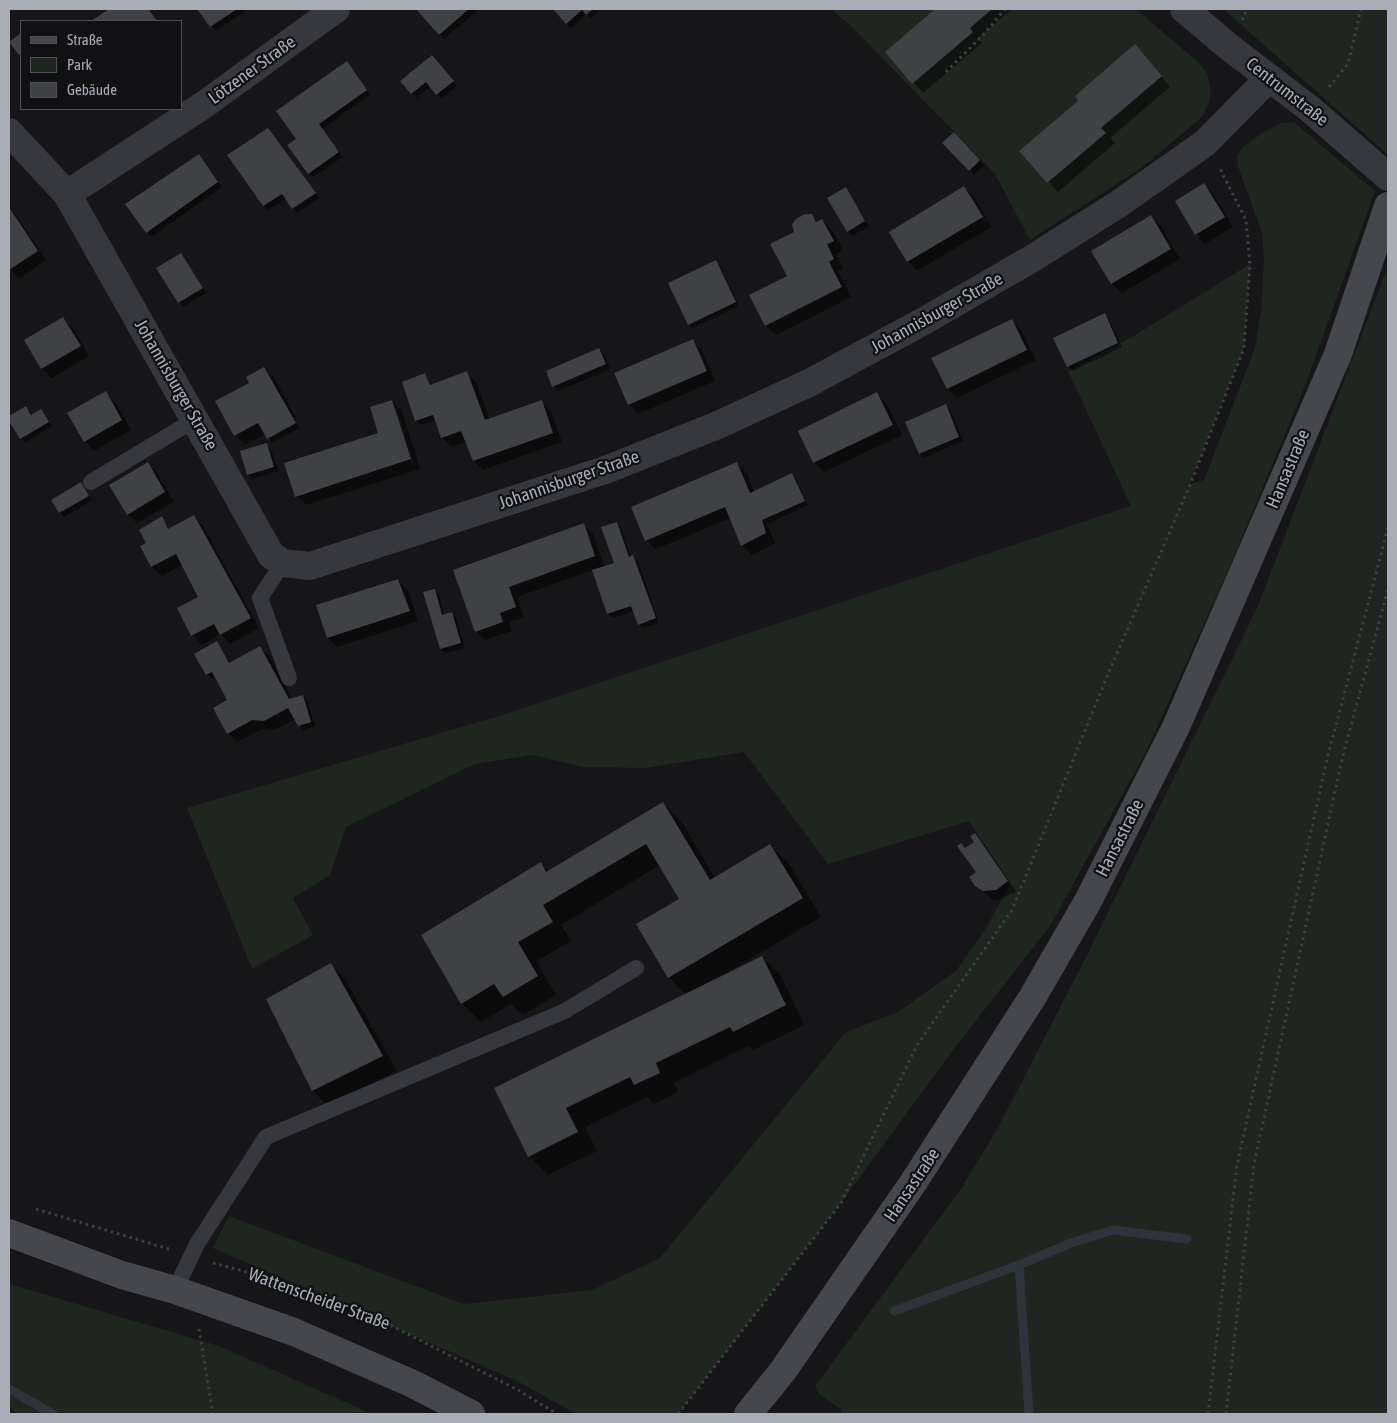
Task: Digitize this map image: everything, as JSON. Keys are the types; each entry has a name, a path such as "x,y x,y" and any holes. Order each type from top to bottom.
{"street":[{"name":"Lötzener Straße","path":"67,194 205,104 336,9"},
{"name":"Centrumstraße","path":"1184,9 1310,109 1388,177"},
{"name":"Johannisburger Straße","path":"9,132 67,194 271,555 283,563 310,566 608,469 726,422 809,383 1008,273 1120,203 1205,143 1269,78"},
{"name":"Hansastraße","path":"748,1414 782,1372 913,1183 1032,998 1088,901 1176,727 1334,363 1388,206"},
{"path":"9,1233 122,1275 175,1290 294,1332 413,1384 471,1414"}],"lane":[{"path":"91,482 196,420"},
{"path":"283,563 260,598 289,678"},
{"path":"175,1290 191,1257 266,1137 565,1011 636,968"}],"path":[{"path":"946,72 985,33 1005,9"},
{"path":"1310,109 1348,64 1361,9"},
{"path":"678,1414 842,1203 917,1045 1012,910 1108,674 1190,485 1244,348 1250,264 1246,220 1205,143"},
{"path":"1208,1414 1236,1165 1327,759 1388,528"},
{"path":"1226,1414 1254,1164 1342,759 1388,589"},
{"name":"Wattenscheider Straße","path":"35,1209 191,1257 277,1280 384,1322 488,1374 557,1414"},
{"path":"175,1290 200,1330 213,1414"}],"green space":[{"path":"831,9 1136,9 1199,63 1207,73 1210,85 1210,101 1202,117 1140,169 1030,240 995,174 855,30"},
{"path":"1223,9 1388,9 1388,155 1265,46"},
{"path":"1294,122 1375,191 1305,386 1227,573 1146,752 1050,926 953,1050 841,1203 678,1414 576,1414 517,1381 213,1248 229,1216 464,1304 592,1290 660,1258 846,1032 898,1012 956,971 985,930 1010,884 969,821 828,864 744,752 646,768 583,767 532,755 475,764 346,827 330,875 293,898 313,935 252,969 187,808 502,715 1131,506 1068,371 1137,334 1250,264 1244,348 1190,484 1204,480 1255,348 1261,312 1264,260 1262,233 1238,166 1237,156 1243,147 1265,131 1282,123"},
{"path":"1388,266 1388,1414 840,1414 842,1410 819,1394 815,1386 961,1189 999,1126 1086,957 1258,606"},
{"path":"9,1284 219,1346 372,1414 19,1414 9,1408"}],"building":[{"path":"109,9 148,9 156,20 92,20"},
{"path":"197,9 237,9 210,27"},
{"path":"416,9 469,9 439,35"},
{"path":"553,9 593,9 586,15 582,10 566,24"},
{"path":"935,9 992,9 970,28 973,32 912,84 885,52"},
{"path":"20,34 19,55 9,42"},
{"path":"1135,44 1162,76 1101,128 1106,133 1047,183 1019,151 1078,101 1075,96"},
{"path":"432,55 454,81 436,95 426,82 411,94 400,81"},
{"path":"347,61 367,90 319,124 339,152 308,174 287,145 296,139 276,111"},
{"path":"268,128 316,193 292,209 282,194 263,206 227,155"},
{"path":"954,132 980,160 969,171 942,143"},
{"path":"199,154 218,182 146,233 125,204"},
{"path":"1204,183 1225,217 1195,235 1175,201"},
{"path":"964,186 983,217 907,262 889,232"},
{"path":"846,187 865,221 847,232 827,198"},
{"path":"9,207 38,251 9,270"},
{"path":"805,214 812,214 816,222 822,219 834,241 827,244 834,259 829,262 842,287 765,326 749,295 787,276 770,244 794,232 792,224 796,219"},
{"path":"1151,215 1171,249 1111,284 1091,251"},
{"path":"181,253 203,288 178,303 156,268"},
{"path":"716,260 736,302 688,325 668,283"},
{"path":"1105,313 1118,343 1067,367 1053,338"},
{"path":"63,317 81,346 41,369 24,340"},
{"path":"1012,319 1027,350 947,389 931,358"},
{"path":"693,339 707,371 628,405 614,373"},
{"path":"599,348 606,364 552,387 546,371"},
{"path":"264,367 296,423 267,439 258,423 234,436 215,401 249,383 246,377"},
{"path":"467,371 485,420 542,400 553,433 473,461 461,431 441,438 433,415 415,421 402,382 425,373 430,385"},
{"path":"106,391 122,420 84,442 67,413"},
{"path":"877,392 893,425 813,463 798,431"},
{"path":"392,400 411,459 295,497 284,463 378,433 370,407"},
{"path":"946,404 959,437 919,454 905,422"},
{"path":"26,406 31,415 41,409 49,422 20,439 9,421 9,416"},
{"path":"267,443 274,467 247,475 240,451"},
{"path":"148,462 165,492 127,515 109,485"},
{"path":"737,462 750,493 792,473 805,501 762,520 766,533 741,546 725,507 645,541 631,507"},
{"path":"81,482 89,496 59,513 51,500"},
{"path":"194,515 251,618 220,635 214,624 191,636 177,608 198,597 176,554 151,567 140,546 146,543 139,530 162,516 168,529"},
{"path":"617,522 629,557 633,555 656,618 638,625 631,606 607,614 592,570 614,563 601,527"},
{"path":"584,523 595,556 509,587 516,607 500,613 503,622 475,632 453,570"},
{"path":"398,579 410,611 327,638 316,605"},
{"path":"435,589 442,615 452,612 461,643 440,649 423,592"},
{"path":"217,641 229,663 260,646 289,699 303,695 311,722 298,726 288,708 264,721 252,720 227,734 213,708 227,700 212,672 206,675 194,654"},
{"path":"663,802 710,880 770,844 803,898 668,978 636,924 679,899 646,844 543,905 553,922 518,942 538,976 503,997 494,984 461,1004 421,935 541,862 546,872"},
{"path":"975,833 1008,881 996,890 983,891 975,886 969,877 976,872 957,846 961,843 965,848 974,842 970,836"},
{"path":"762,956 786,1005 733,1032 730,1027 656,1063 660,1073 634,1085 630,1077 566,1108 578,1132 528,1157 494,1088"},
{"path":"331,963 383,1056 312,1091 266,999"}],"waterway":[{"path":"894,1311 1019,1265 1071,1243 1113,1230 1187,1239"},
{"path":"1019,1265 1029,1414"},
{"path":"9,1389 53,1414"}]}
